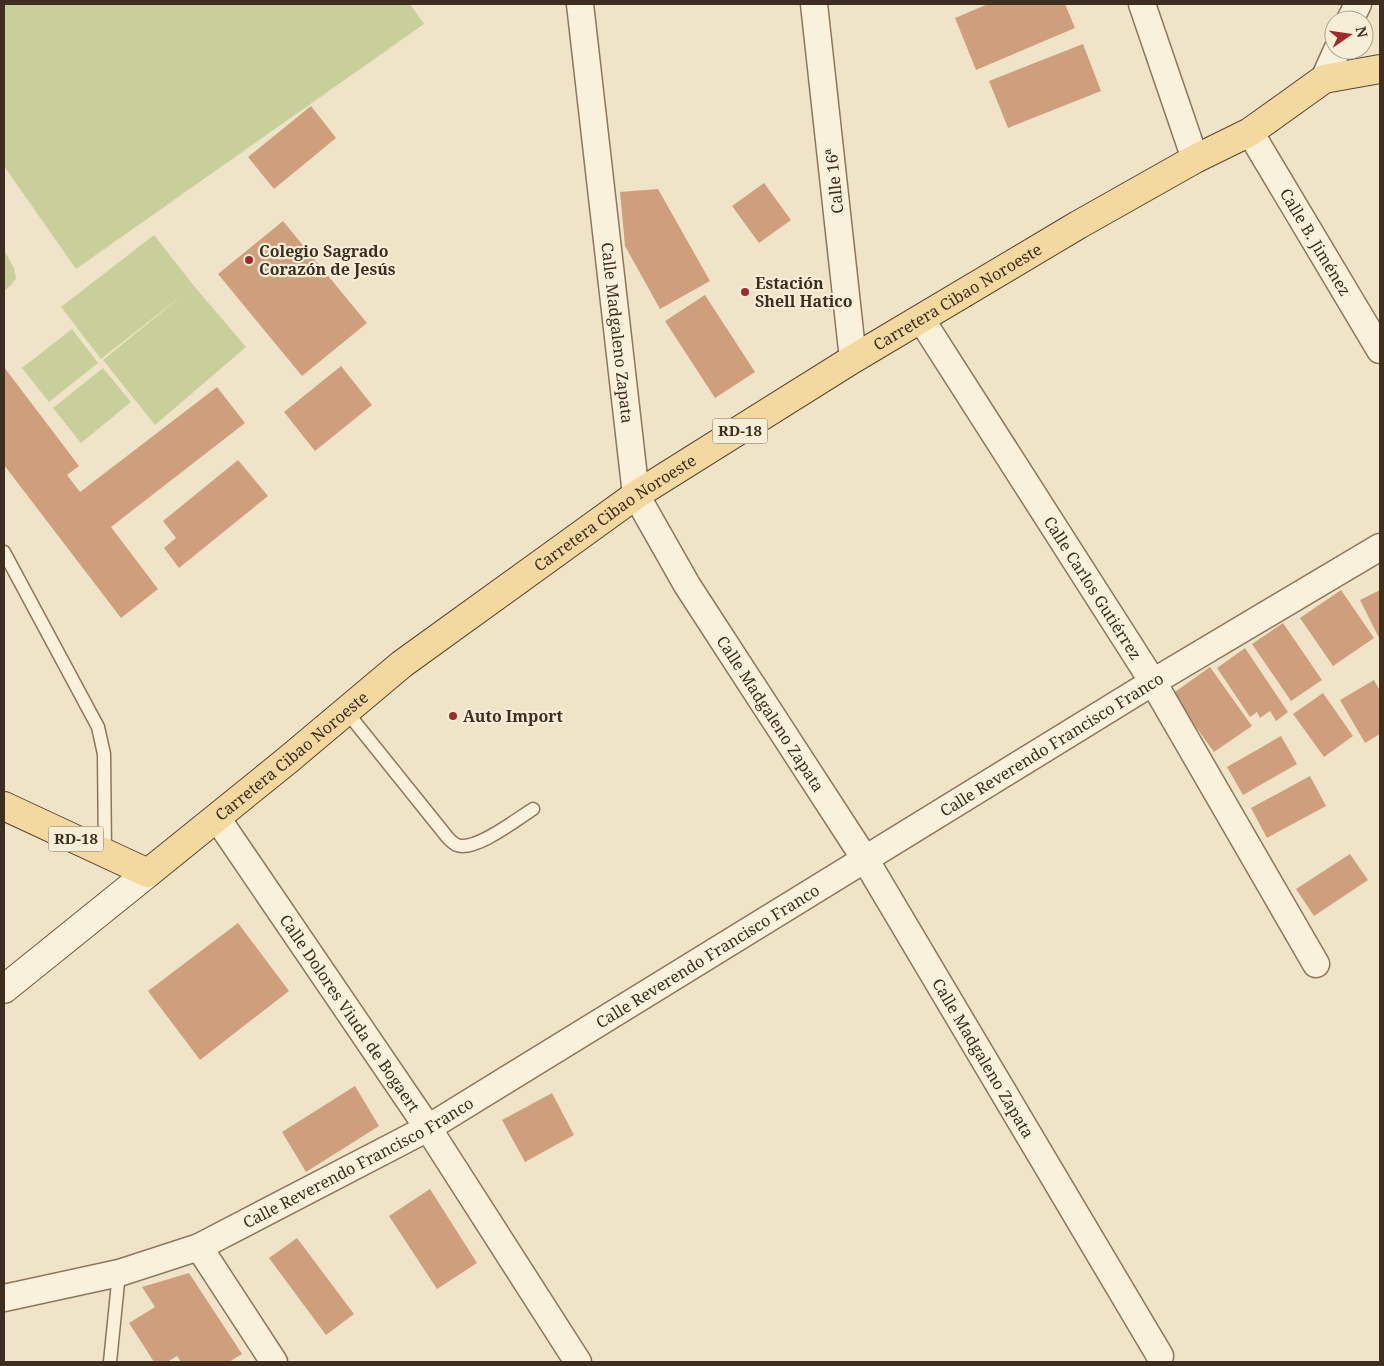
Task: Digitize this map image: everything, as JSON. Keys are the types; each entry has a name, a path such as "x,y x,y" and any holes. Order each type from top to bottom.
{"main road":[{"name":"Carretera Cibao Noroeste","path":"148,872 402,664 636,495 853,359 1078,224 1194,159 1250,132 1324,78 1380,69"},
{"name":"RD-18","path":"4,806 148,872 4,989"}],"street":[{"name":"Calle Madgaleno Zapata","path":"580,4 636,495 687,585 865,860 1160,1356"},
{"name":"Calle 16ª","path":"814,4 853,359"},
{"path":"1142,4 1194,159"},
{"path":"1324,78 1332,60"},
{"name":"Calle B. Jiménez","path":"1250,132 1380,350"},
{"name":"Calle Carlos Gutiérrez","path":"921,319 1153,682 1316,964"},
{"name":"Calle Reverendo Francisco Franco","path":"4,1298 119,1273 199,1247 428,1128 1153,682 1380,547"},
{"name":"Calle Dolores Viuda de Bogaert","path":"216,818 428,1128 578,1362"},
{"path":"199,1247 274,1362"}],"lane":[{"path":"4,552 98,727 104,754 105,853"},
{"path":"346,711 448,838 457,845 471,846 486,839 533,809"},
{"path":"110,1362 119,1273"}],"green space":[{"path":"4,4 410,4 424,24 76,269 4,166"},
{"path":"154,235 246,347 155,425 103,360 185,293 101,359 61,307"},
{"path":"4,250 14,268 16,278 4,291"},
{"path":"72,329 98,363 49,402 22,368"},
{"path":"103,368 131,402 81,443 53,408"}],"building":[{"path":"988,4 1065,4 1075,28 976,70 955,18"},
{"path":"1083,44 1101,91 1008,128 989,81"},
{"path":"311,106 336,138 274,189 248,157"},
{"path":"764,183 791,220 759,243 732,206"},
{"path":"658,189 710,281 660,309 625,246 620,192"},
{"path":"283,221 367,323 302,376 218,274"},
{"path":"705,295 755,372 715,398 665,321"},
{"path":"341,366 372,405 315,451 284,412"},
{"path":"4,367 79,466 67,475 80,492 217,387 245,423 111,527 158,589 121,618 4,465"},
{"path":"238,460 268,496 179,568 164,548 176,538 163,521"},
{"path":"1341,590 1374,638 1333,666 1300,618"},
{"path":"1380,590 1380,640 1360,600"},
{"path":"1283,623 1322,680 1291,701 1252,644"},
{"path":"1245,648 1288,712 1276,721 1270,711 1260,718 1257,712 1250,717 1217,668"},
{"path":"1210,667 1252,726 1214,752 1172,694"},
{"path":"1374,680 1380,691 1380,734 1365,743 1340,700"},
{"path":"1323,693 1353,736 1324,757 1293,714"},
{"path":"1281,736 1297,764 1243,795 1227,767"},
{"path":"1310,776 1326,806 1267,838 1251,808"},
{"path":"1350,854 1368,880 1314,916 1296,889"},
{"path":"238,923 289,991 200,1060 148,991"},
{"path":"355,1086 379,1126 306,1172 282,1132"},
{"path":"552,1093 574,1135 525,1162 502,1120"},
{"path":"430,1189 477,1263 437,1289 389,1216"},
{"path":"297,1238 354,1314 326,1335 269,1258"},
{"path":"189,1273 242,1354 229,1362 181,1362 177,1356 167,1362 154,1362 129,1323 155,1307 142,1287"}],"place":[{"name":"Colegio Sagrado Corazón de Jesús","path":"249,260"},
{"name":"Estación Shell Hatico","path":"745,292"},
{"name":"Auto Import","path":"453,716"}]}
